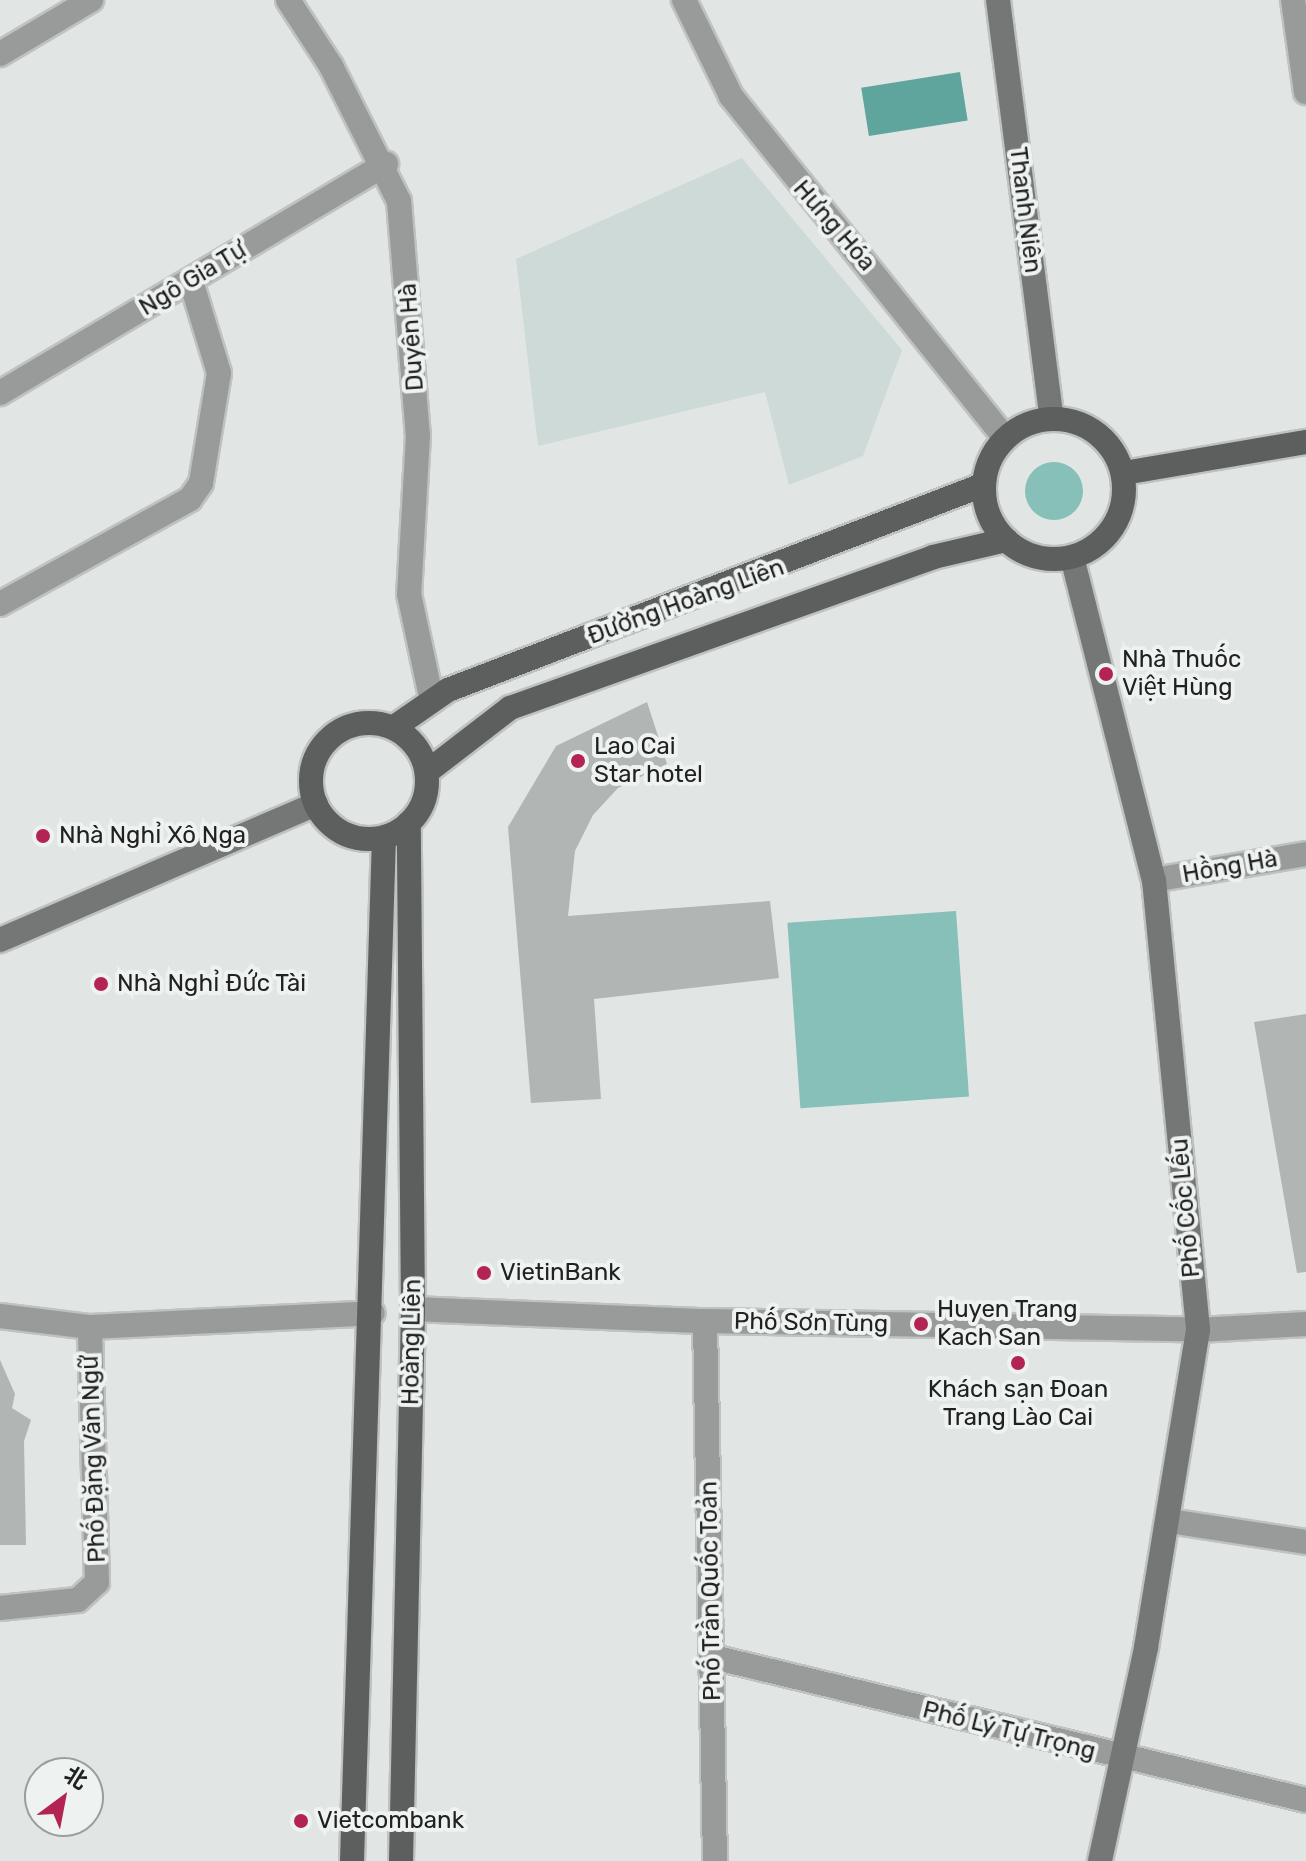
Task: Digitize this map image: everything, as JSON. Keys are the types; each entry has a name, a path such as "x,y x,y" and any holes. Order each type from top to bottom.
{"main road":[{"path":"1052,419 1090,430 1124,473 1117,519 1099,543 1072,557 1037,556 1006,540 993,524 983,485 1005,438 1052,419"},
{"path":"1124,473 1306,442"},
{"name":"Đường Hoàng Liên","path":"393,728 432,701 983,485"},
{"name":"Đường Hoàng Liên","path":"427,772 510,708 933,557 1006,540"},
{"path":"354,725 393,728 415,746 427,772 424,800 409,823 384,837 351,836 316,804 311,785 322,747 354,725"},
{"name":"Hoàng Liên","path":"401,1861 413,1309 409,823"},
{"name":"Hoàng Liên","path":"352,1861 373,1313 384,837"},
{"path":"373,1313 413,1309"}],"street":[{"path":"0,54 91,0"},
{"name":"Duyên Hà","path":"288,0 386,164 404,238 418,435 409,594 432,701"},
{"name":"Hưng Hóa","path":"684,0 740,109 1005,438"},
{"name":"Thanh Niên","path":"998,0 1052,419"},
{"path":"1293,0 1306,92"},
{"name":"Ngô Gia Tự","path":"0,393 386,164"},
{"path":"0,604 190,499 201,483 219,373 191,281"},
{"name":"Phố Cốc Lếu","path":"1072,557 1154,880 1198,1330 1169,1521 1100,1861"},
{"path":"0,940 316,804"},
{"name":"Hồng Hà","path":"1154,880 1306,854"},
{"name":"Phố Sơn Tùng","path":"413,1309 705,1321 1198,1330 1306,1324"},
{"name":"Phố Đặng Văn Ngữ","path":"0,1316 90,1327 373,1313"},
{"name":"Phố Trần Quốc Toản","path":"705,1321 715,1861"},
{"name":"Phố Đặng Văn Ngữ","path":"0,1608 78,1600 97,1582 90,1327"},
{"path":"1169,1521 1306,1542"},
{"name":"Phố Lý Tự Trọng","path":"713,1657 1122,1759 1306,1800"}],"shaded area":[{"path":"960,72 968,120 869,136 861,88"},
{"path":"742,158 902,350 863,456 789,485 765,392 538,446 516,259"},
{"path":"1054,462 1075,470 1083,491 1075,512 1054,520 1033,512 1025,491 1033,470"},
{"path":"956,911 969,1097 800,1108 787,923"}],"building":[{"path":"647,702 667,764 618,788 593,815 575,851 568,916 770,901 779,978 594,999 601,1099 531,1103 508,827 556,746"},
{"path":"1306,1014 1306,1272 1297,1273 1254,1022"},
{"path":"0,1360 15,1394 12,1408 31,1420 24,1441 26,1545 0,1545"}],"place":[{"name":"Nhà Thuốc Việt Hùng","path":"1106,674"},
{"name":"Lao Cai Star hotel","path":"578,761"},
{"name":"Nhà Nghỉ Xô Nga","path":"43,836"},
{"name":"Nhà Nghỉ Đức Tài","path":"101,984"},
{"name":"VietinBank","path":"484,1273"},
{"name":"Huyen Trang Kach San","path":"921,1324"},
{"name":"Khách sạn Đoan Trang Lào Cai","path":"1018,1363"},
{"name":"Vietcombank","path":"301,1821"}]}
